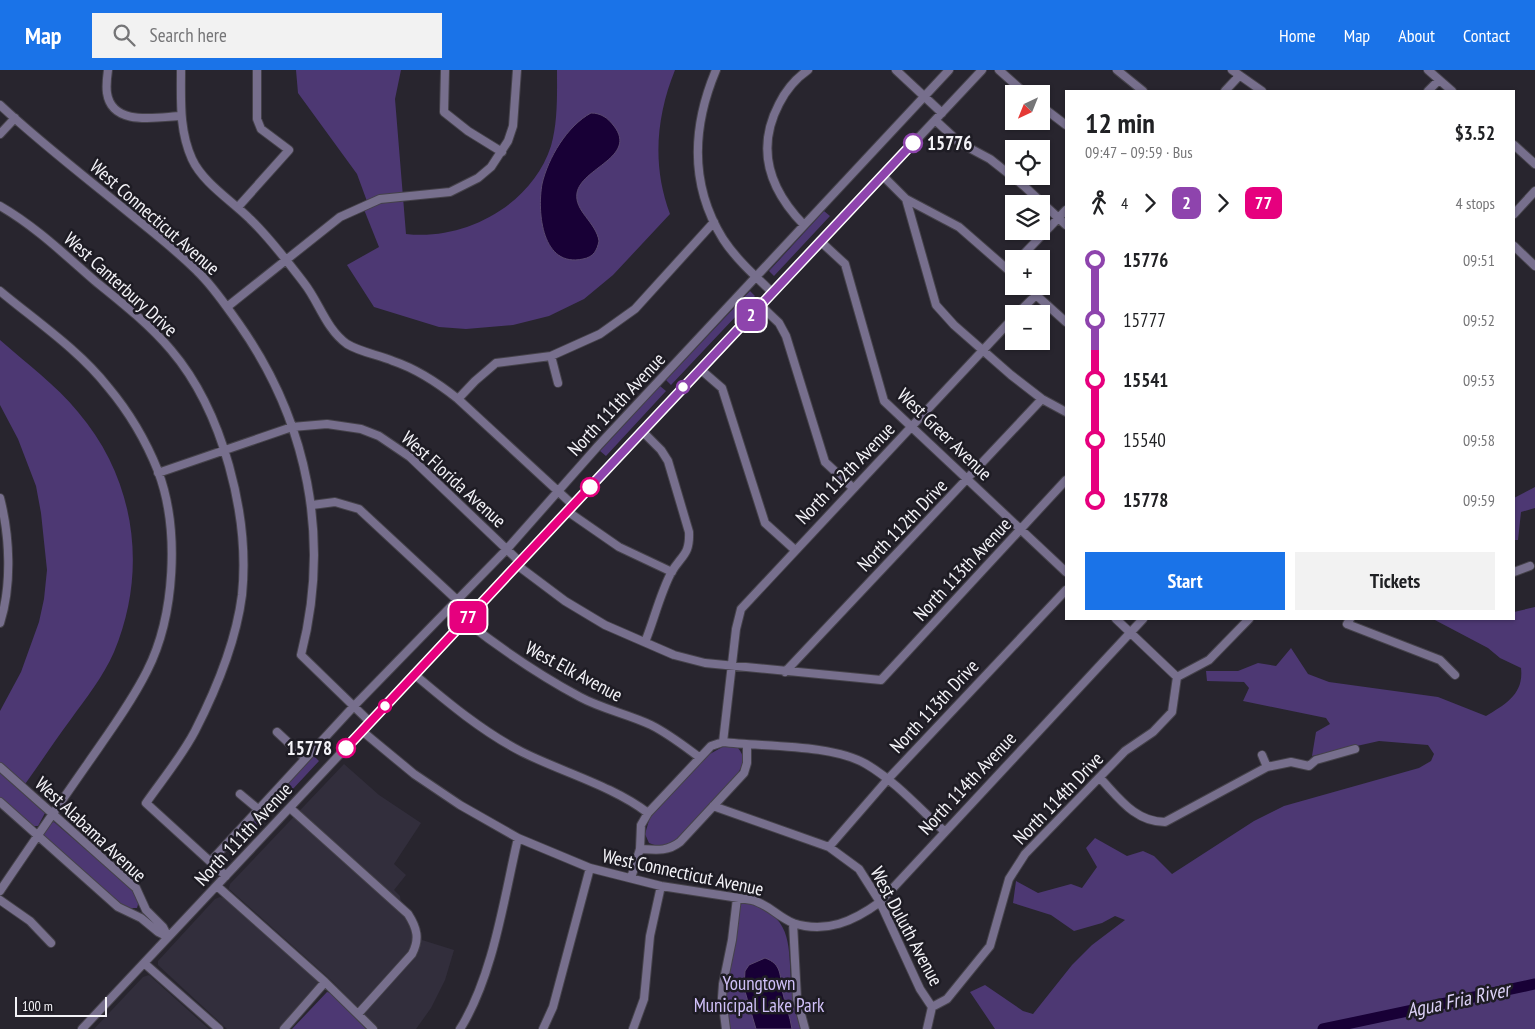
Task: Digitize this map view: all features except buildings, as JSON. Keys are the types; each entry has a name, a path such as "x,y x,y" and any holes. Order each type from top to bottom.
{"street":[{"path":"108,70 107,93 110,102 121,114 135,117 181,116"},
{"path":"181,70 181,116 184,137 193,161 213,185 238,207 286,260 312,294 328,324 347,344 395,361 425,375 458,399 558,492 570,508 620,547 672,572"},
{"path":"238,207 288,150 261,129 257,119 257,70"},
{"path":"446,70 444,112 468,131 502,152"},
{"path":"227,307 340,217 380,199 450,192 464,187 491,167 502,152 514,126 517,70"},
{"path":"716,70 705,96 698,124 697,157 704,197 723,239 756,277 772,292"},
{"path":"804,225 779,195 769,166 767,147 773,116 785,94 799,76 808,70"},
{"path":"896,70 942,113"},
{"name":"North 111th Avenue","path":"211,861 354,706 507,549 949,70"},
{"name":"North 111th Avenue","path":"82,1029 982,70"},
{"path":"999,70 1016,85"},
{"path":"1117,70 1142,90"},
{"path":"1232,70 1260,90"},
{"path":"1428,70 1451,90"},
{"path":"1226,90 1239,76"},
{"path":"1429,90 1439,80"},
{"name":"West Connecticut Avenue","path":"0,104 198,271 227,307 262,357 280,392 292,427 304,465 312,505 314,553 312,603 301,655 370,722"},
{"path":"1050,113 1065,124"},
{"path":"0,134 15,118"},
{"path":"935,120 960,143 990,159 1024,186 1065,224"},
{"path":"1515,146 1535,164"},
{"path":"883,176 906,199 959,227 1005,263"},
{"path":"1515,213 1535,191"},
{"path":"906,199 936,305 983,350 1042,399 1065,411"},
{"name":"West Canterbury Drive","path":"0,206 23,220 148,326 172,351 197,390 216,427 236,490 242,536 242,596 231,643 214,693 194,733 146,803 226,876"},
{"path":"1028,250 1065,211"},
{"path":"458,399 474,381 496,363 551,356 600,334 635,309 714,222"},
{"name":"West Greer Avenue","path":"820,241 845,264 884,401 1065,571"},
{"path":"1515,247 1535,266"},
{"path":"0,292 76,355 107,385 129,415 158,473 172,542 170,597 162,630 148,670 108,735 0,891"},
{"path":"1026,305 1036,295 1065,321"},
{"path":"760,305 779,323 786,336 825,462 853,488"},
{"name":"North 112th Avenue","path":"724,742 731,666 741,609 1005,327"},
{"path":"551,356 558,383"},
{"path":"700,369 722,388 765,523 795,550"},
{"name":"North 112th Drive","path":"785,672 1042,399"},
{"name":"West Florida Avenue","path":"158,473 292,427 327,424 361,429 379,436 410,457 507,549 518,563 565,601 605,625 682,657 705,663 881,680"},
{"path":"642,431 661,450 668,461 689,532 690,544 685,557 672,572 645,642"},
{"name":"North 113th Avenue","path":"881,680 1065,481"},
{"path":"0,498 4,535 4,610 0,623"},
{"path":"312,505 335,502 358,509 457,600"},
{"path":"1515,572 1530,566"},
{"name":"North 113th Drive","path":"829,847 888,779 1065,591"},
{"name":"West Elk Avenue","path":"464,620 500,649 532,669 581,697 649,724 671,736 699,757"},
{"path":"1117,620 1178,677 1209,660 1248,620"},
{"name":"North 114th Avenue","path":"793,923 821,927 847,923 880,902 1142,620"},
{"path":"1349,622 1440,660 1455,675"},
{"path":"414,674 470,718 519,750 629,798 648,813"},
{"name":"North 114th Drive","path":"932,1007 946,999 990,946 1009,879 1025,854 1126,751 1153,732 1168,717 1172,712 1178,677"},
{"name":"West Connecticut Avenue","path":"362,730 414,774 460,805 518,838 590,868 661,886 764,904 793,923"},
{"path":"277,732 305,758"},
{"path":"631,878 640,849 641,825 648,813 699,757 711,746 724,742 836,752 865,763 888,779 944,831"},
{"path":"640,849 661,850 673,847 744,773 747,763 747,745"},
{"path":"1100,778 1143,819 1152,822 1165,822 1267,767 1291,762 1309,766 1316,760 1355,749"},
{"path":"1262,755 1267,767"},
{"name":"West Alabama Avenue","path":"0,767 136,888 146,910 163,927 168,938"},
{"name":"North 111th Avenue","path":"240,794 258,809"},
{"name":"West Alabama Avenue","path":"0,802 118,906 141,918 168,938"},
{"name":"West Duluth Avenue","path":"713,806 829,847 860,868 880,902 920,989 932,1007"},
{"path":"290,808 408,914 418,933 416,946 412,954 358,1014"},
{"path":"460,1029 471,1009 485,974 518,838"},
{"path":"543,1029 553,1007 590,868"},
{"path":"217,886 325,982 373,1029"},
{"path":"633,1029 638,1021 644,999 650,936 661,886"},
{"path":"726,1029 722,998 723,984 732,940 737,898"},
{"path":"0,900 30,921 51,943"},
{"path":"793,923 797,999 805,1029"},
{"path":"144,963 219,1029"},
{"path":"284,1029 325,982"},
{"path":"928,1029 932,1007"}],"shaded area":[{"path":"591,113 601,115 612,123 619,137 619,146 606,162 588,176 581,184 577,193 579,205 597,234 599,241 597,247 594,253 587,258 569,260 559,255 551,247 545,236 541,209 542,184 549,164 560,144 574,126"},
{"path":"344,764 379,795 421,823 394,864 406,875 394,890 400,896 401,903 415,919 422,940 454,950 445,980 431,1008 416,1029 378,1029 332,981 229,889 230,884"},
{"path":"224,898 318,981 318,987 279,1029 227,1029 158,965 158,961 215,899"},
{"path":"765,958 775,964 779,971 792,1029 756,1029 744,988 745,971 749,965"},
{"path":"149,975 209,1029 94,1029 143,977"}],"green space":[{"path":"296,70 401,70 395,99 406,234 428,235 451,232 473,225 494,215 529,186 542,167 551,146 557,108 557,70 675,70 660,124 659,142 661,178 670,214 613,275 584,299 549,316 513,325 466,329 439,327 374,307 347,265 379,247 363,207 368,204 357,174 298,93"},
{"path":"824,211 830,216 774,276 769,271"},
{"path":"750,291 755,296 671,385 666,380"},
{"path":"0,340 60,393 78,412 98,439 113,467 124,496 133,558 131,590 125,621 110,661 94,687 23,787 0,767 0,711 21,672 39,622 47,570 36,486 18,439 0,405"},
{"path":"660,386 666,391 606,456 600,451"},
{"path":"1535,487 1535,508 1521,512 1518,540 1515,540 1515,497"},
{"path":"1535,607 1535,1029 995,1029 970,992 985,985 1023,1011 1033,1014 1072,965 1092,945 1125,920 1115,916 1102,923 1074,931 1051,915 1013,903 1016,881 1038,893 1071,884 1082,888 1097,867 1086,848 1095,838 1127,856 1143,851 1154,856 1172,874 1254,821 1284,806 1419,768 1431,761 1434,754 1428,745 1379,741 1312,756 1316,732 1330,724 1326,718 1243,701 1249,688 1244,682 1207,681 1206,671 1238,671 1258,663 1276,666 1291,648 1308,674 1329,682 1438,697 1486,716 1507,702 1517,691 1520,685 1521,668 1435,620 1515,620 1515,612"},
{"path":"726,745 738,748 742,755 742,764 737,775 676,840 660,847 649,843 645,834 650,817 708,755"},
{"path":"314,756 319,761 252,833 247,828"},
{"path":"0,772 45,813 38,826 31,826 0,798"},
{"path":"54,822 132,889 139,901 137,908 129,908 121,904 44,836 50,823"},
{"name":"Youngtown Municipal Lake Park","path":"744,902 773,915 781,925 789,948 792,991 802,1029 729,1029 725,987 739,906"},
{"path":"327,992 331,993 366,1029 292,1029"}],"waterway":[{"name":"Agua Fria River","path":"1323,1029 1535,984"}],"bus line":[{"name":"2","path":"590,487 913,143"},
{"name":"77","path":"346,748 590,487"}],"place":[{"name":"15776","path":"913,143"},
{"name":"15778","path":"346,748"}]}
